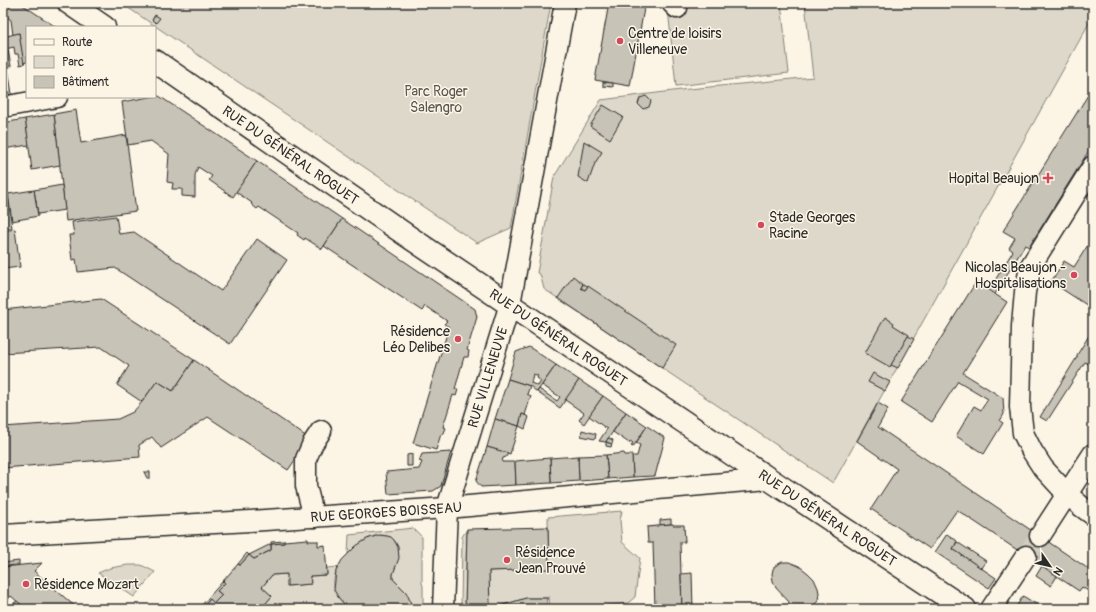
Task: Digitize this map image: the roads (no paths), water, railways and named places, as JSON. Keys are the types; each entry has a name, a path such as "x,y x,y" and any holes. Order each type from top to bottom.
{"main road":[{"path":"69,3 103,26"},
{"name":"RUE DU GÉNÉRAL ROGUET","path":"159,69 965,609"}],"street":[{"name":"RUE VILLENEUVE","path":"443,609 447,508 510,304 565,3"},
{"path":"3,107 52,98"},
{"path":"1093,166 1030,267 1025,292 1022,326 1020,407 1023,433 1043,468 1067,494 1082,508 1093,515"},
{"path":"314,517 306,486 306,459 313,442 321,431"},
{"path":"1040,536 1093,454"},
{"name":"RUE GEORGES BOISSEAU","path":"3,535 447,508 769,479"},
{"path":"991,609 1026,556"}],"tunnel":[{"path":"1026,556 1040,536"}],"place":[{"name":"Centre de loisirs Villeneuve","path":"620,41"},
{"name":"Hopital Beaujon","path":"1048,178"},
{"name":"Stade Georges Racine","path":"761,225"},
{"name":"Nicolas Beaujon - Hospitalisations","path":"1074,275"},
{"name":"Résidence Léo Delibes","path":"458,339"},
{"name":"Résidence Jean Prouvé","path":"507,560"},
{"name":"Résidence Mozart","path":"26,584"}],"park label":[{"name":"Parc Roger Salengro","path":"436,100"}]}
